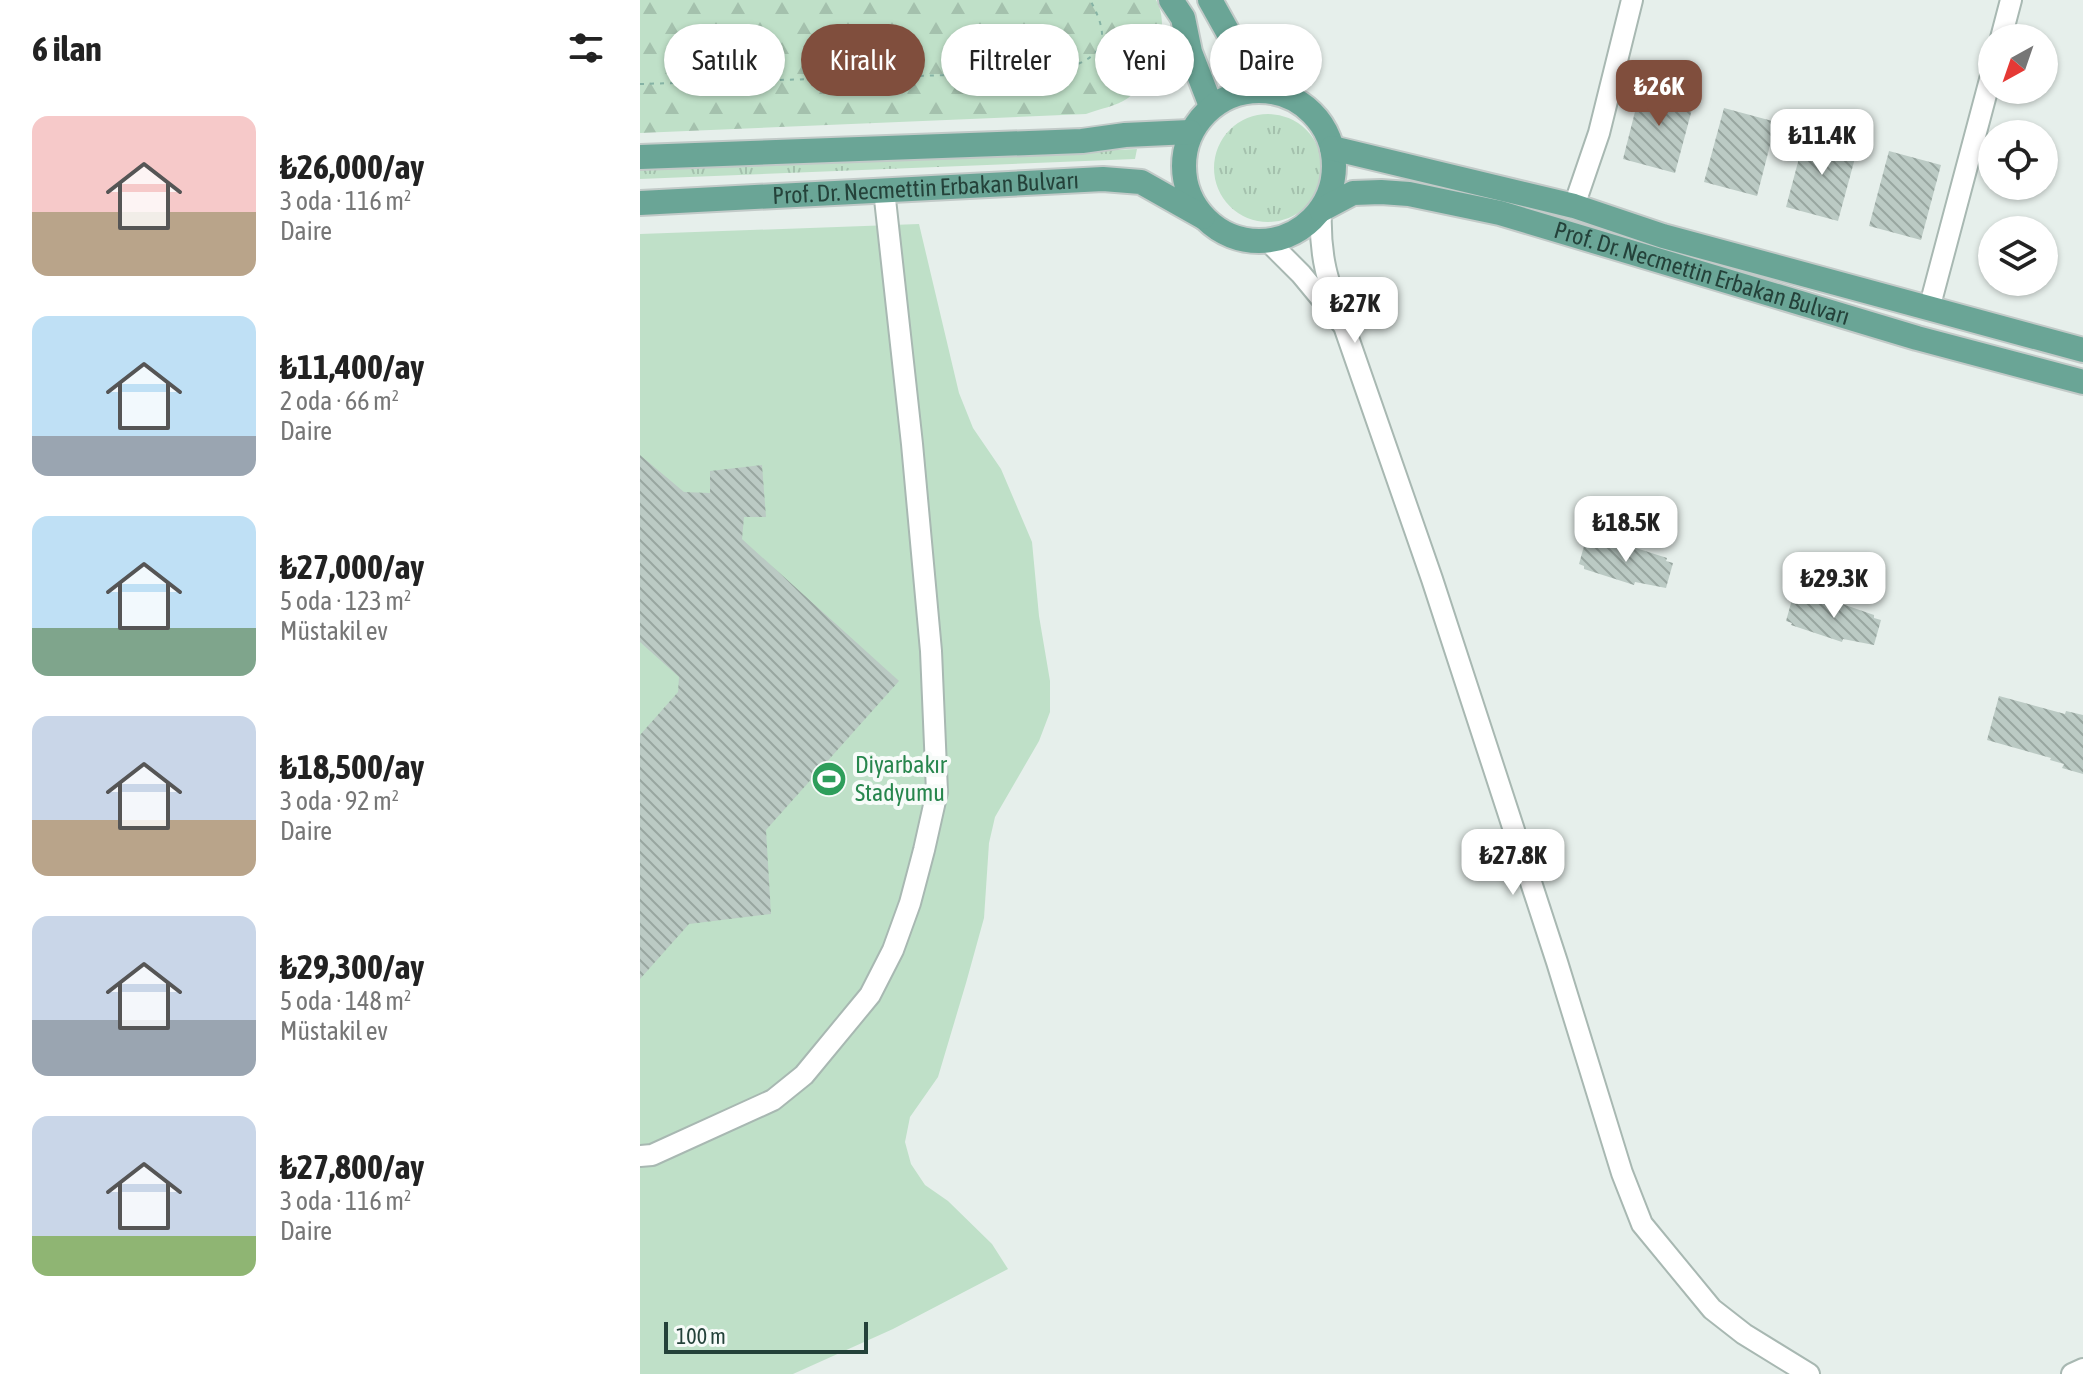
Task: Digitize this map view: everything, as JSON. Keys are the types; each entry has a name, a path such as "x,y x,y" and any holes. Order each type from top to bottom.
{"main road":[{"path":"1171,0 1183,18 1190,52 1211,106"},
{"path":"1210,0 1223,24"},
{"path":"1229,96 1211,106 1190,132 1184,149 1184,176 1192,202 1203,217 1222,232 1244,240 1268,241 1297,230 1321,210 1335,169 1332,148 1324,127 1310,110 1288,96"},
{"name":"Prof. Dr. Necmettin Erbakan Bulvarı","path":"640,157 1082,141 1125,135 1190,132"},
{"name":"Prof. Dr. Necmettin Erbakan Bulvarı","path":"1332,148 1574,206 1663,236 2083,350"},
{"name":"Prof. Dr. Necmettin Erbakan Bulvarı","path":"640,203 1103,179 1141,182 1203,217"},
{"name":"Prof. Dr. Necmettin Erbakan Bulvarı","path":"1321,210 1353,193 1381,192 1409,194 1500,213 1917,338 2083,382"}],"street":[{"path":"1574,206 1599,133 1632,0"},
{"path":"2005,24 2011,0"},
{"path":"1929,309 1983,104"},
{"path":"640,1156 652,1155 773,1100 804,1075 870,995 893,950 924,850 938,782 931,651 884,190"},
{"path":"1321,210 1319,243 1324,269 1432,579 1622,1173 1642,1224 1712,1309 1744,1334 1809,1374"},
{"path":"1268,241 1301,274 1344,326"},
{"path":"2072,1374 2083,1369"}],"path":[{"path":"640,84 1055,72 1084,64 1101,45 1104,28 1090,0"}],"green space":[{"path":"640,0 1156,0 1160,11 1162,24 1095,24 1095,96 1130,96 1086,114 640,133"},
{"path":"1268,114 1289,118 1306,130 1318,147 1322,168 1318,189 1306,206 1289,218 1268,222 1247,218 1230,206 1218,189 1214,168 1218,147 1230,130 1247,118"},
{"path":"1137,149 1135,159 640,179 640,170"},
{"name":"Diyarbakır Stadyumu","path":"919,224 959,393 973,428 1001,469 1032,542 1039,616 1050,681 1050,712 1039,741 995,817 989,843 984,918 966,983 938,1077 910,1117 905,1142 911,1164 925,1185 948,1201 992,1244 1008,1269 893,1329 793,1374 640,1374 640,234"}],"building":[{"path":"1642,84 1695,98 1675,173 1623,159"},
{"path":"1724,108 1776,122 1757,196 1704,182"},
{"path":"1806,132 1858,147 1838,221 1786,207"},
{"path":"1889,151 1941,165 1921,240 1869,226"},
{"path":"640,455 684,492 710,493 710,471 762,465 766,517 744,517 742,539 899,681 766,830 771,914 689,924 640,979 640,735 678,692 679,677 640,642"},
{"path":"1586,539 1616,545 1617,542 1667,558 1666,561 1673,563 1666,588 1635,582 1634,585 1584,569 1579,564"},
{"path":"1793,596 1824,602 1825,598 1874,615 1874,618 1881,620 1874,645 1843,639 1842,642 1791,625 1786,621"},
{"path":"1999,696 2065,714 2066,711 2083,715 2083,774 2062,768 2064,764 2051,758 1987,740"}],"place":[{"name":"Diyarbakır Stadyumu","path":"829,779"}]}
